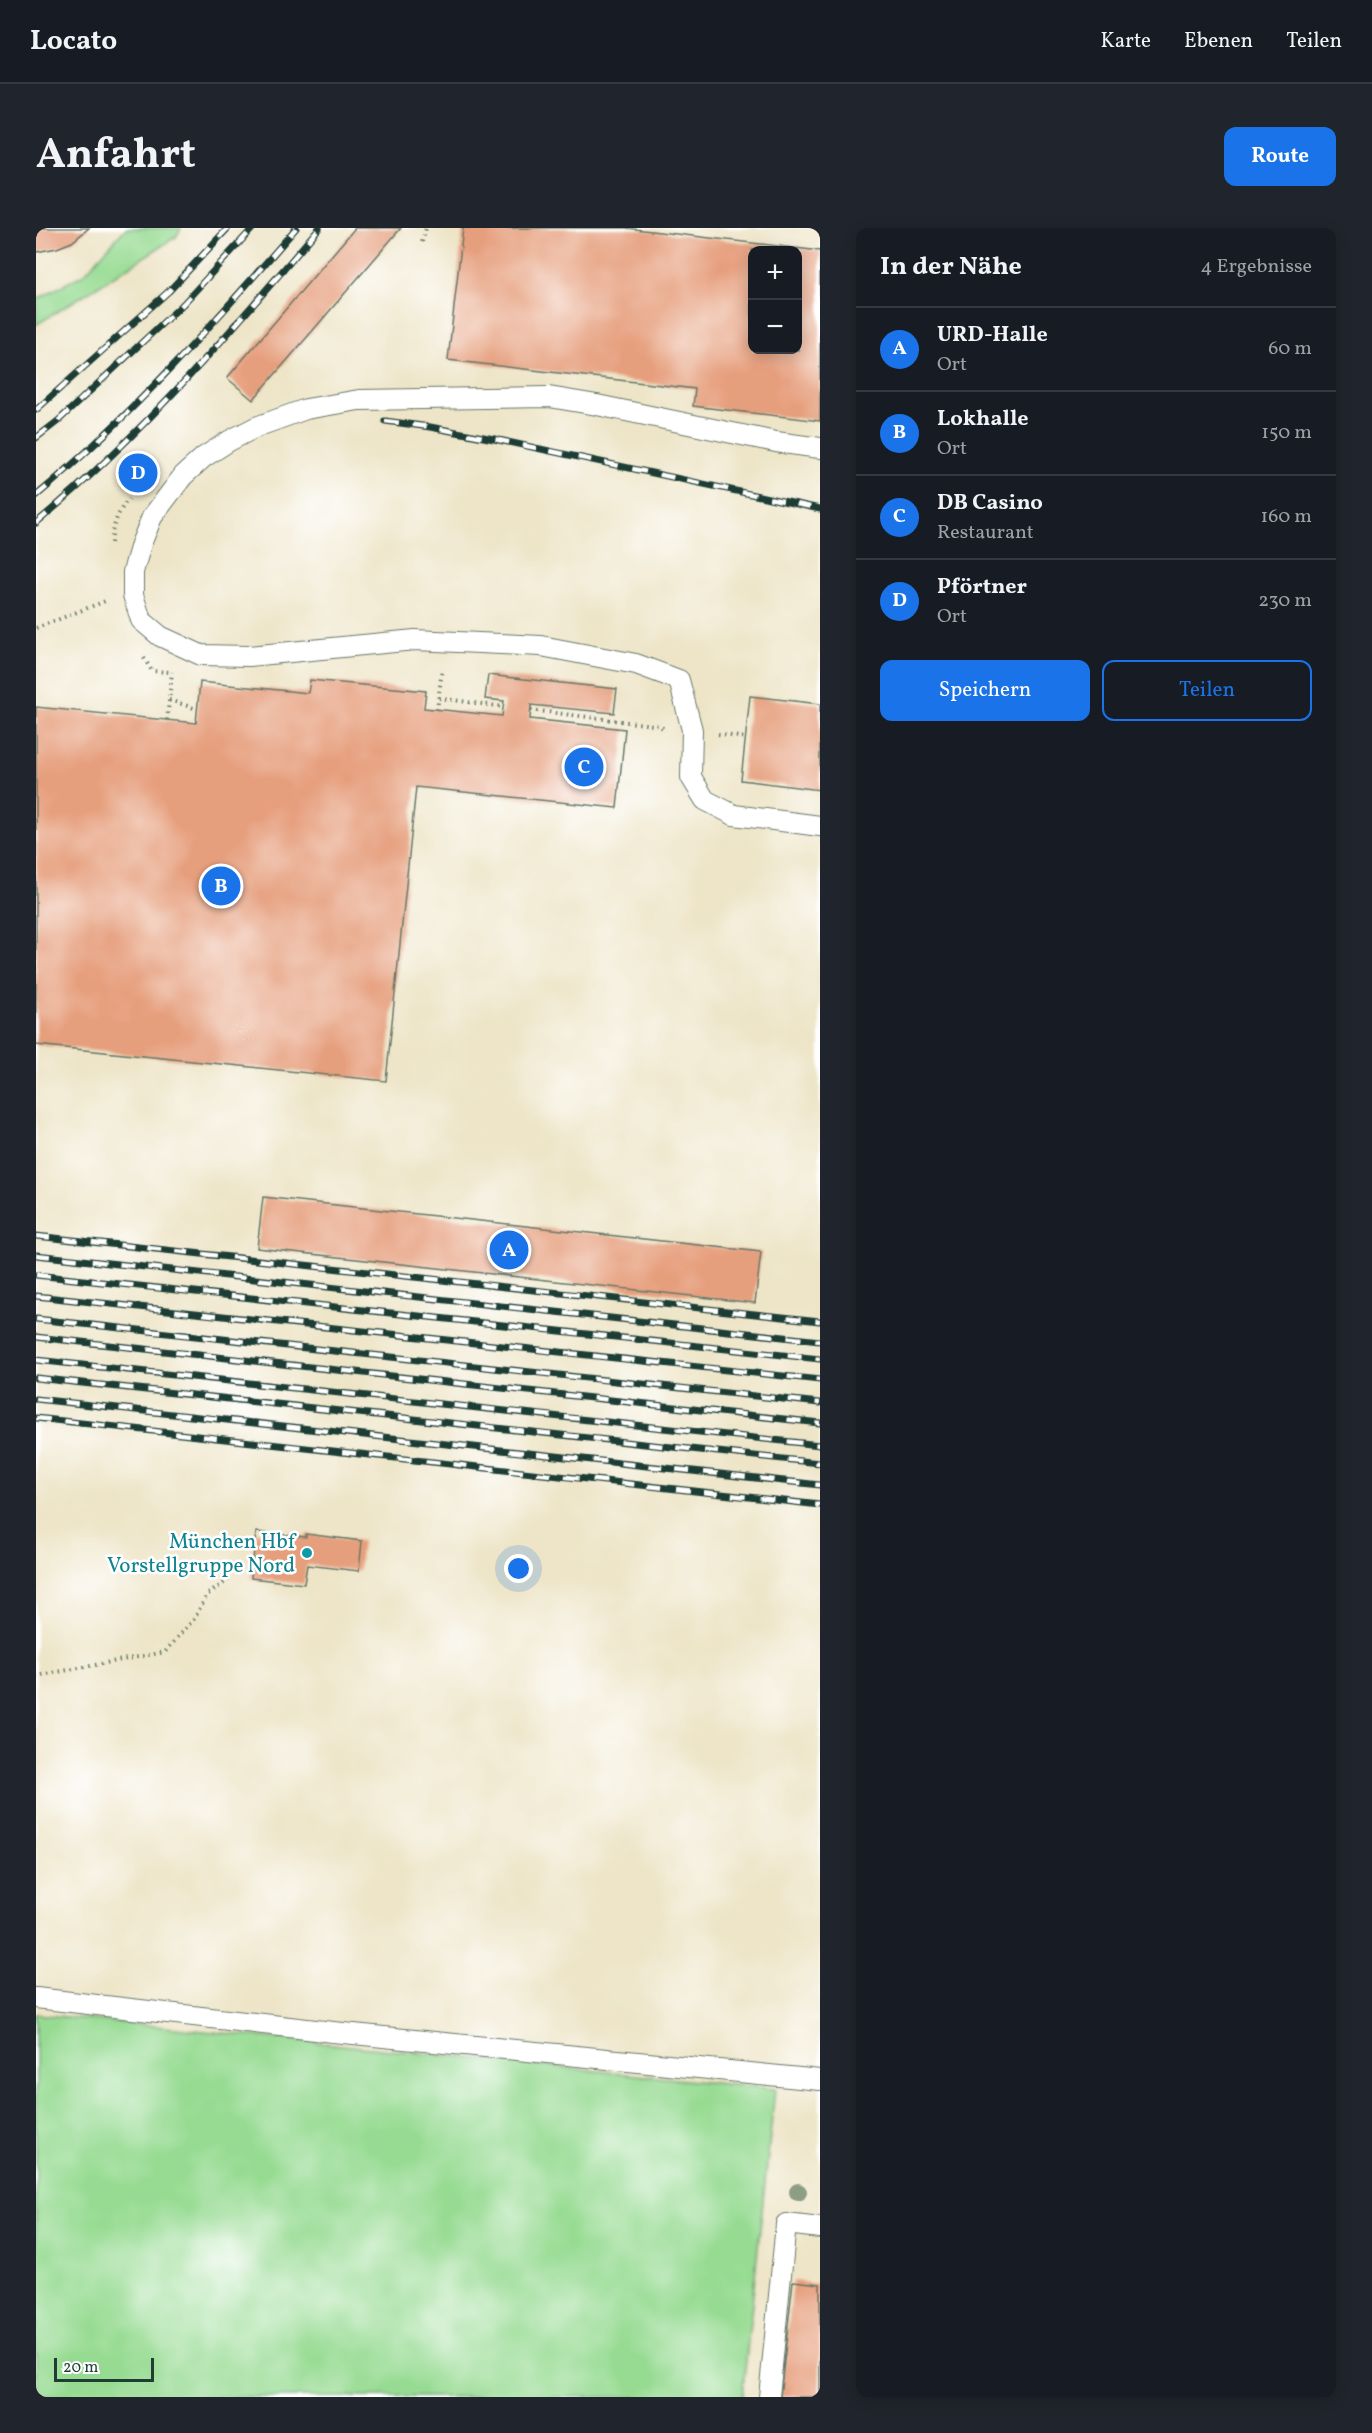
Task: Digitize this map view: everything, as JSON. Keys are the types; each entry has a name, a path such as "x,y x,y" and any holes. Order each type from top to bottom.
{"lane":[{"path":"820,448 765,440 549,397 359,400 331,404 279,418 229,441 204,457 183,476 152,517 133,572 133,595 141,620 160,636 201,655 249,656 415,640 541,646 636,664 679,680 692,730 691,777 705,800 734,815 820,826"},
{"path":"36,1998 333,2032 820,2080"},
{"path":"769,2397 786,2224 820,2228"}],"path":[{"path":"422,242 426,228"},
{"path":"36,628 110,600"},
{"path":"167,720 172,672"},
{"path":"438,698 503,707"},
{"path":"169,700 197,709"},
{"path":"36,1676 165,1652 194,1619 207,1595 231,1578"}],"green space":[{"path":"126,228 181,228 176,237 36,325 36,300 84,274"},
{"path":"36,2014 775,2089 742,2397 36,2397"}],"building":[{"path":"36,228 89,228 72,242 36,252"},
{"path":"355,228 401,228 253,400 227,378"},
{"path":"463,228 626,228 778,246 748,246 748,354 802,354 802,249 820,251 820,421 693,406 695,389 448,360"},
{"path":"141,460 151,470 135,487 124,477"},
{"path":"488,675 617,689 614,713 531,705 530,719 625,729 617,808 416,787 386,1081 36,1045 36,707 196,723 200,682 308,693 310,680 426,691 424,708 502,716 504,701 485,699"},
{"path":"750,696 820,704 820,790 741,780"},
{"path":"263,1197 761,1252 755,1303 257,1248"},
{"name":"München Hbf Vorstellgruppe Nord","path":"256,1532 306,1537 306,1534 362,1541 359,1571 307,1565 304,1584 251,1578"},
{"path":"793,2281 820,2284 820,2397 780,2397"}],"railway":[{"path":"36,410 169,291 228,228"},
{"path":"36,438 58,421 183,304 253,228"},
{"path":"36,496 106,434 172,367 296,228"},
{"path":"36,523 112,455 184,382 319,228"},
{"path":"385,421 494,439 820,509"},
{"path":"36,1236 820,1321"},
{"path":"36,1255 820,1341"},
{"path":"36,1275 820,1359"},
{"path":"36,1296 820,1380"},
{"path":"36,1319 820,1403"},
{"path":"36,1337 820,1423"},
{"path":"36,1360 820,1445"},
{"path":"36,1378 820,1463"},
{"path":"36,1399 820,1485"},
{"path":"36,1418 820,1505"}],"place":[{"name":"Pförtner","path":"138,473"},
{"name":"DB Casino","path":"584,767"},
{"name":"Lokhalle","path":"221,886"},
{"name":"URD-Halle","path":"509,1250"},
{"name":"München Hbf Vorstellgruppe Nord","path":"307,1553"}]}
